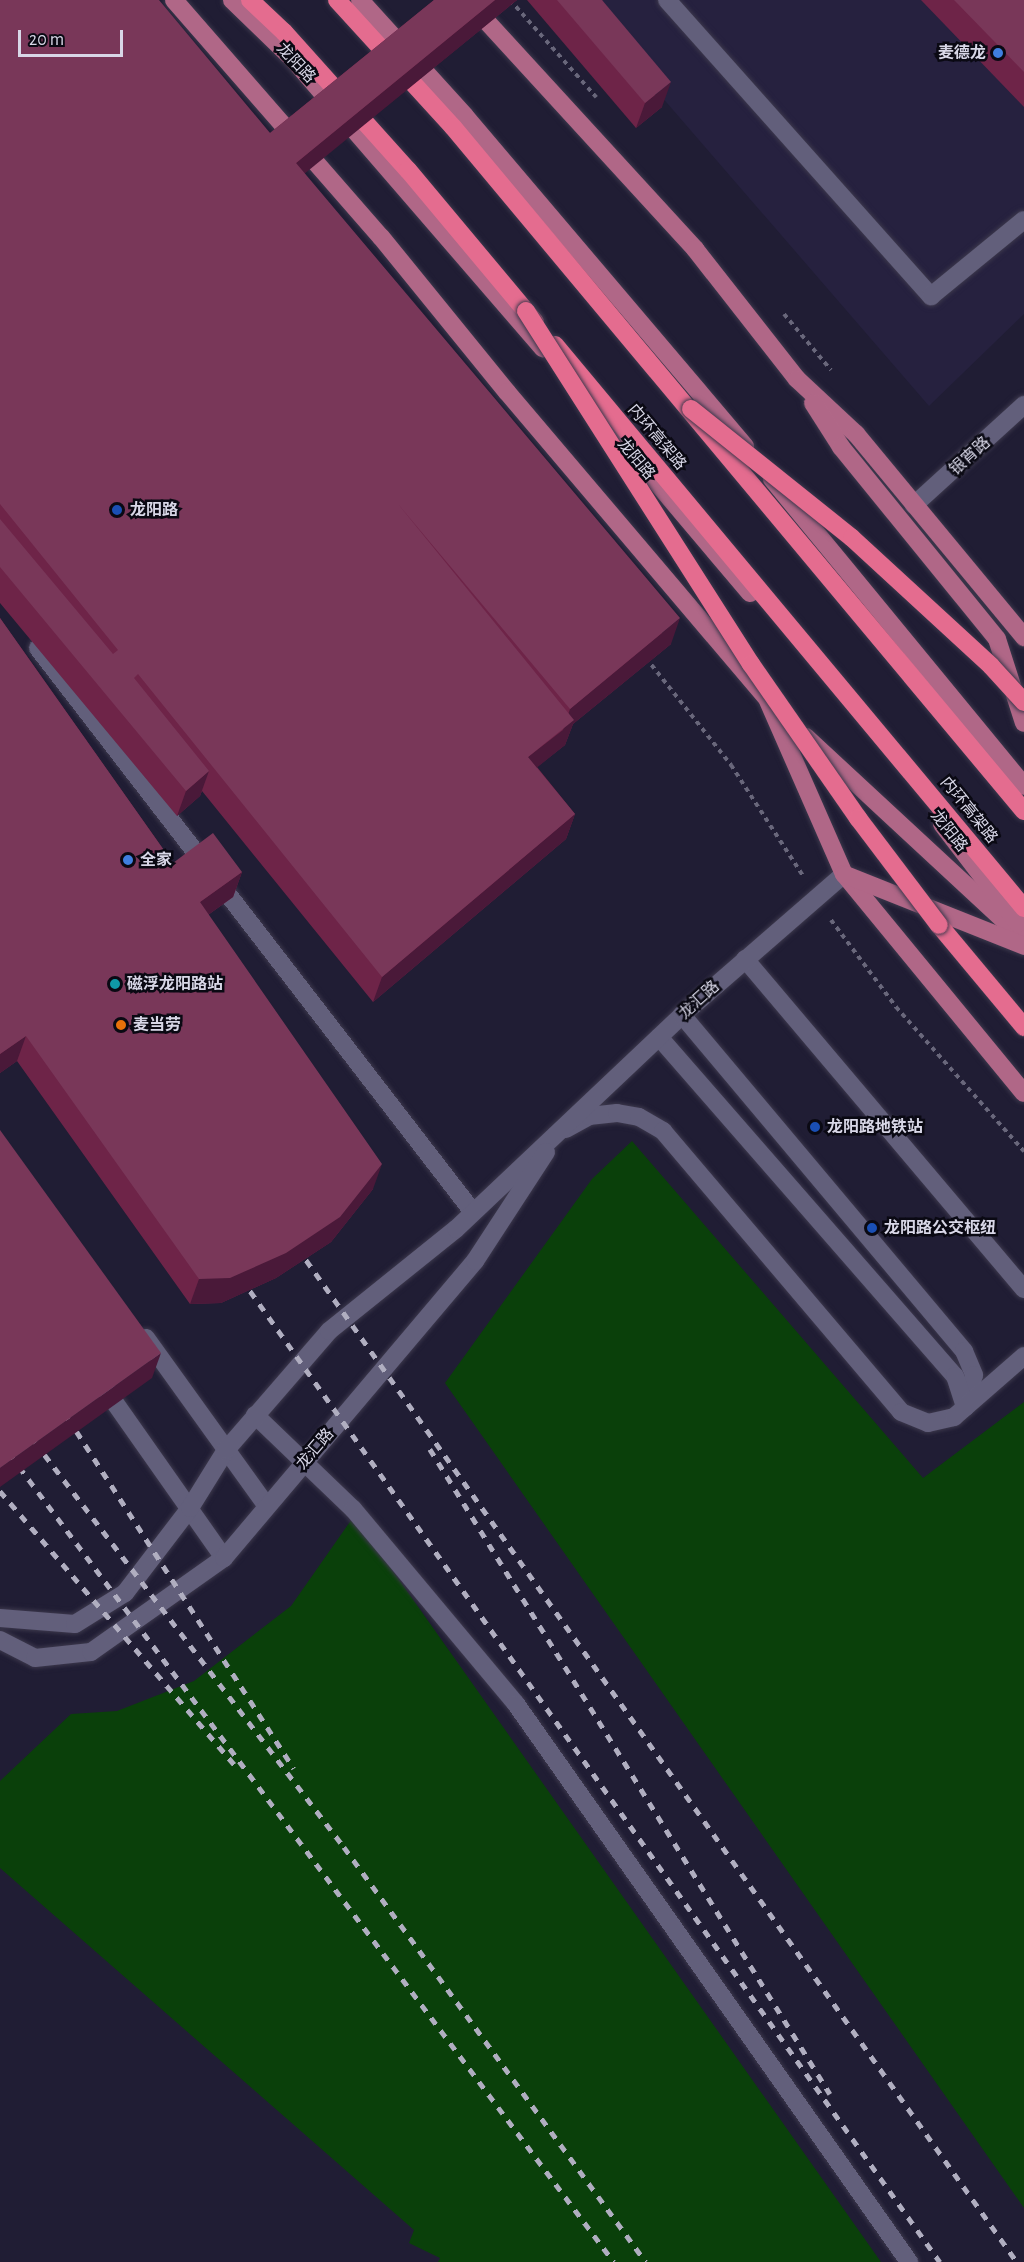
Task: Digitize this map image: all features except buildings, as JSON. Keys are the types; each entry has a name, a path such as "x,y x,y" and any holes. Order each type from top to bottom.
{"highway":[{"name":"内环高架路","path":"250,0 284,32 408,170 1024,908"},
{"path":"337,0 453,127 691,409 1024,811"},
{"path":"526,311 751,664 858,818 1024,1027"},
{"path":"691,409 852,538 991,666 1024,702"}],"main road":[{"name":"龙阳路","path":"174,0 381,237 768,701 1024,939"},
{"name":"龙阳路","path":"232,0 294,60 400,179 927,804 1024,931"},
{"path":"360,0 465,116 689,379 1024,786"},
{"path":"467,0 695,249 797,379 841,447 997,639 1024,723"},
{"path":"797,379 856,434 1024,637"},
{"name":"龙阳路","path":"768,701 844,874 1024,1093"},
{"path":"844,874 1024,946"}],"street":[{"path":"667,0 931,296 1024,220"},
{"name":"银宵路","path":"914,505 1024,405"},
{"path":"29,636 473,1212"},
{"name":"龙汇路","path":"0,1618 75,1624 125,1593 190,1508 226,1450 329,1331 473,1212 682,1015 844,874"},
{"path":"746,959 1024,1289"},
{"path":"682,1015 964,1351 974,1375 965,1407"},
{"path":"659,1036 955,1376 965,1407"},
{"path":"559,1132 589,1116 617,1113 639,1117 663,1131 901,1412 928,1423 954,1417 1024,1356"},
{"name":"龙汇路","path":"0,1640 35,1658 91,1652 224,1558 266,1505 475,1261 559,1132"},
{"path":"136,1324 266,1505"},
{"path":"88,1364 224,1558"},
{"path":"255,1415 353,1509 516,1704 909,2262"}],"path":[{"path":"641,650 731,765 816,899 896,1006 1024,1151"}],"shaded area":[{"path":"578,0 1024,0 1024,314 929,406"}],"green space":[{"path":"632,1141 923,1478 1024,1402 1024,2208 445,1383 592,1179"},
{"path":"354,1516 881,2262 438,2262 440,2258 409,2243 414,2230 0,1868 0,1781 71,1714 117,1711 194,1681 291,1606"}],"railway":[{"path":"297,1247 1017,2262"},
{"path":"241,1278 940,2262"},
{"path":"68,1418 294,1769"},
{"path":"0,1441 614,2262"},
{"path":"35,1442 344,1847 646,2262"},
{"path":"430,1449 830,2094"},
{"path":"0,1491 234,1764"}],"place":[{"name":"麦德龙","path":"998,53"},
{"name":"龙阳路","path":"117,510"},
{"name":"全家","path":"128,860"},
{"name":"磁浮龙阳路站","path":"115,984"},
{"name":"麦当劳","path":"121,1025"},
{"name":"龙阳路地铁站","path":"815,1127"},
{"name":"龙阳路公交枢纽","path":"872,1228"}]}
